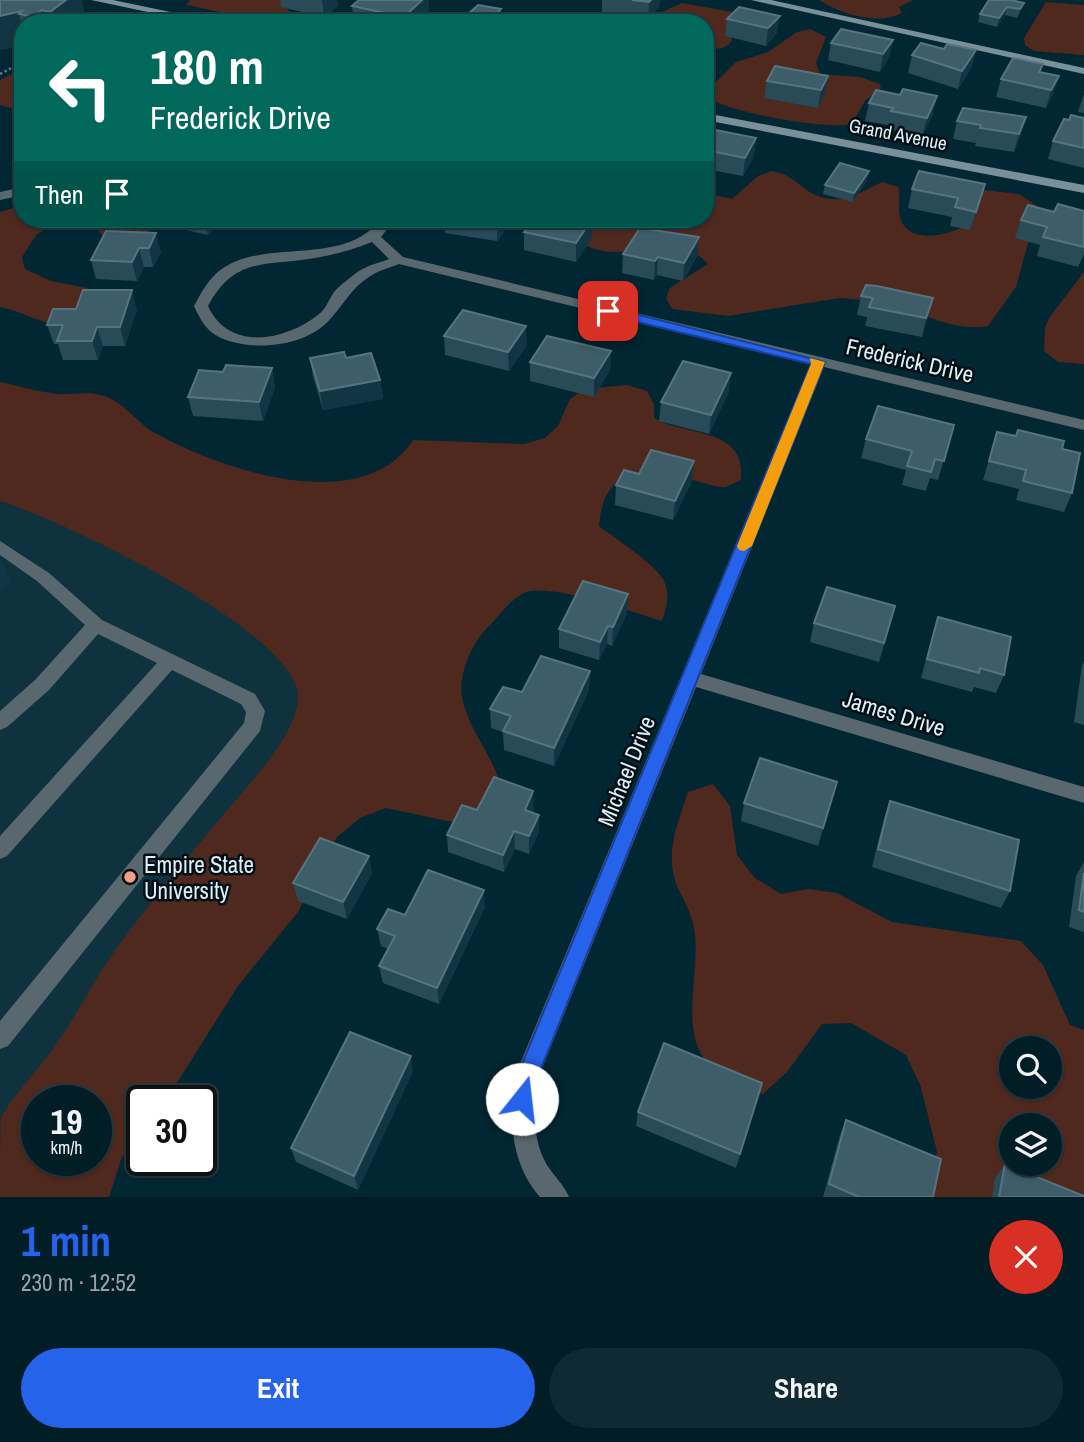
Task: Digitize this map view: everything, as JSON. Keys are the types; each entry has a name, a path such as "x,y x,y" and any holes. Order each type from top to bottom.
{"street":[{"path":"96,0 170,14"},
{"path":"756,0 1084,71"},
{"name":"Grand Avenue","path":"714,118 1084,189"},
{"path":"374,237 398,260 365,273 341,293 326,317 295,336 259,342 228,337 209,324 201,306 211,284 240,264 275,256 307,256 341,249 374,237 381,228"},
{"name":"Frederick Drive","path":"398,260 1084,425"},
{"name":"Michael Drive","path":"557,1197 538,1171 527,1146 522,1123 527,1076 819,362"},
{"path":"0,547 43,577 96,625 248,699 256,711 253,726 0,1038"},
{"path":"0,722 42,685 96,625"},
{"path":"0,850 170,660"},
{"name":"James Drive","path":"691,678 1084,794"}],"shaded area":[{"path":"190,0 288,0 288,10 293,14 230,14 186,5"},
{"path":"819,0 914,0 899,7 902,13 892,17 871,18 849,14"},
{"path":"1046,2 1084,5 1084,55 1034,51 1025,45 1024,38"},
{"path":"682,3 732,12 728,26 732,40 727,46 714,48 714,14 657,14"},
{"path":"810,29 826,37 816,63 820,74 860,77 880,84 881,88 865,101 852,124 824,125 781,119 740,110 714,100 714,84 736,62 768,52 797,32"},
{"path":"14,73 14,109 0,105 0,80"},
{"path":"772,171 792,179 820,197 829,199 847,198 882,182 898,187 901,220 906,228 921,235 950,232 966,225 983,190 1019,194 1045,211 1030,236 1016,287 988,326 975,327 951,324 894,305 840,298 728,316 672,309 666,298 670,288 708,264 696,254 668,248 606,251 587,246 567,228 714,228 714,195 732,199 758,176"},
{"path":"14,208 14,228 46,228 36,235 22,257 25,269 51,281 87,288 97,295 59,325 0,307 0,212"},
{"path":"97,228 152,228 142,234 128,237 104,238"},
{"path":"1084,272 1084,364 1058,362 1044,351 1045,328 1049,318"},
{"path":"0,382 58,394 101,395 117,402 157,434 217,461 291,480 327,482 361,477 390,464 413,440 524,444 545,438 558,426 570,399 584,389 627,385 647,391 654,404 654,418 725,442 734,450 740,463 741,480 720,487 648,473 620,480 610,490 603,505 599,526 645,560 661,576 667,593 662,621 569,594 533,591 517,597 487,628 467,660 461,688 469,718 499,780 471,826 386,808 360,818 337,837 298,912 238,986 176,1085 126,1085 126,1152 109,1197 0,1197 1,1118 21,1090 21,1176 112,1176 112,1085 25,1085 63,1035 124,938 268,762 288,731 298,701 290,674 263,644 223,613 122,554 0,501"},
{"name":"Empire State University","path":"0,486 419,652 108,1085 21,1085 21,1176 34,1176 31,1197 0,1197"},
{"path":"713,784 730,806 737,855 755,878 781,894 808,889 837,893 892,922 1021,941 1043,965 1070,1025 1084,1030 1084,1197 926,1197 937,1152 921,1087 906,1055 851,1023 822,1024 787,1072 763,1094 733,1091 704,1059 696,1041 692,1011 696,950 694,929 689,910 673,874 672,850 688,792"}],"building":[{"path":"0,0 66,0 50,12 42,10 37,14 19,14 22,11 0,16"},
{"path":"359,0 422,0 407,14 390,14 352,6"},
{"path":"989,0 1024,3 1020,9 1007,7 999,18 980,14"},
{"path":"478,5 501,9 497,14 468,14"},
{"path":"739,7 780,16 768,28 727,19"},
{"path":"841,29 893,40 883,54 831,43"},
{"path":"921,43 944,49 947,44 976,50 962,71 912,55"},
{"path":"1013,58 1043,64 1039,72 1059,76 1051,90 1001,79"},
{"path":"775,66 828,76 821,90 767,81"},
{"path":"903,89 937,96 927,118 891,111 893,108 869,103 876,90 900,95"},
{"path":"963,108 1026,117 1019,134 980,128 981,125 957,121"},
{"path":"1071,115 1084,118 1084,148 1053,141 1064,119 1069,120"},
{"path":"714,130 756,138 745,158 714,152"},
{"path":"840,163 869,171 854,193 825,185"},
{"path":"919,171 985,184 976,212 955,207 958,198 912,189"},
{"path":"1058,204 1084,211 1084,247 1043,237 1047,227 1021,220 1028,205 1054,212"},
{"path":"527,228 586,228 576,243 524,232"},
{"path":"640,228 699,237 684,263 658,257 655,261 623,254"},
{"path":"106,231 156,233 149,248 139,248 132,262 91,260"},
{"path":"866,285 933,298 926,318 869,307 873,298 861,296"},
{"path":"83,290 132,290 120,327 97,327 92,341 57,341 63,325 47,325 53,309 76,309"},
{"path":"463,310 526,326 508,352 444,336"},
{"path":"547,336 611,351 594,378 530,362"},
{"path":"344,352 346,358 371,353 380,380 320,391 310,358"},
{"path":"683,361 731,373 711,415 661,402"},
{"path":"226,365 272,368 259,402 188,397 199,370 223,372"},
{"path":"878,406 954,425 944,461 935,459 931,472 907,466 912,451 866,439"},
{"path":"1018,430 1064,441 1062,449 1080,453 1072,493 1023,481 1026,470 989,461 997,432 1016,436"},
{"path":"651,450 694,461 675,501 616,485 624,470 639,474"},
{"path":"583,581 628,594 613,627 608,626 600,642 559,629"},
{"path":"827,587 895,606 884,643 814,623"},
{"path":"938,617 1011,637 1004,675 980,668 979,673 927,659"},
{"path":"541,656 590,671 554,748 503,731 511,716 490,709 503,687 522,692"},
{"path":"760,758 837,782 823,828 744,803"},
{"path":"494,777 533,791 525,810 539,815 529,836 514,831 503,855 447,835 462,805 477,810"},
{"path":"890,801 1019,840 1010,891 878,849"},
{"path":"320,838 369,856 343,902 293,883"},
{"path":"428,870 484,890 437,988 379,966 395,936 377,929 388,909 405,915"},
{"path":"1084,873 1084,912 1079,910"},
{"path":"350,1032 411,1056 354,1176 291,1148"},
{"path":"664,1043 762,1083 740,1154 638,1112"},
{"path":"846,1120 941,1159 933,1197 859,1197 829,1184"},
{"path":"1003,1176 1035,1176 1084,1196 1084,1197 999,1197"}],"slow traffic":[{"path":"744,546 819,362 815,361"}],"place":[{"name":"Empire State University","path":"130,877"}],"route":[{"path":"522,1099 527,1076 819,362 608,311"}]}
